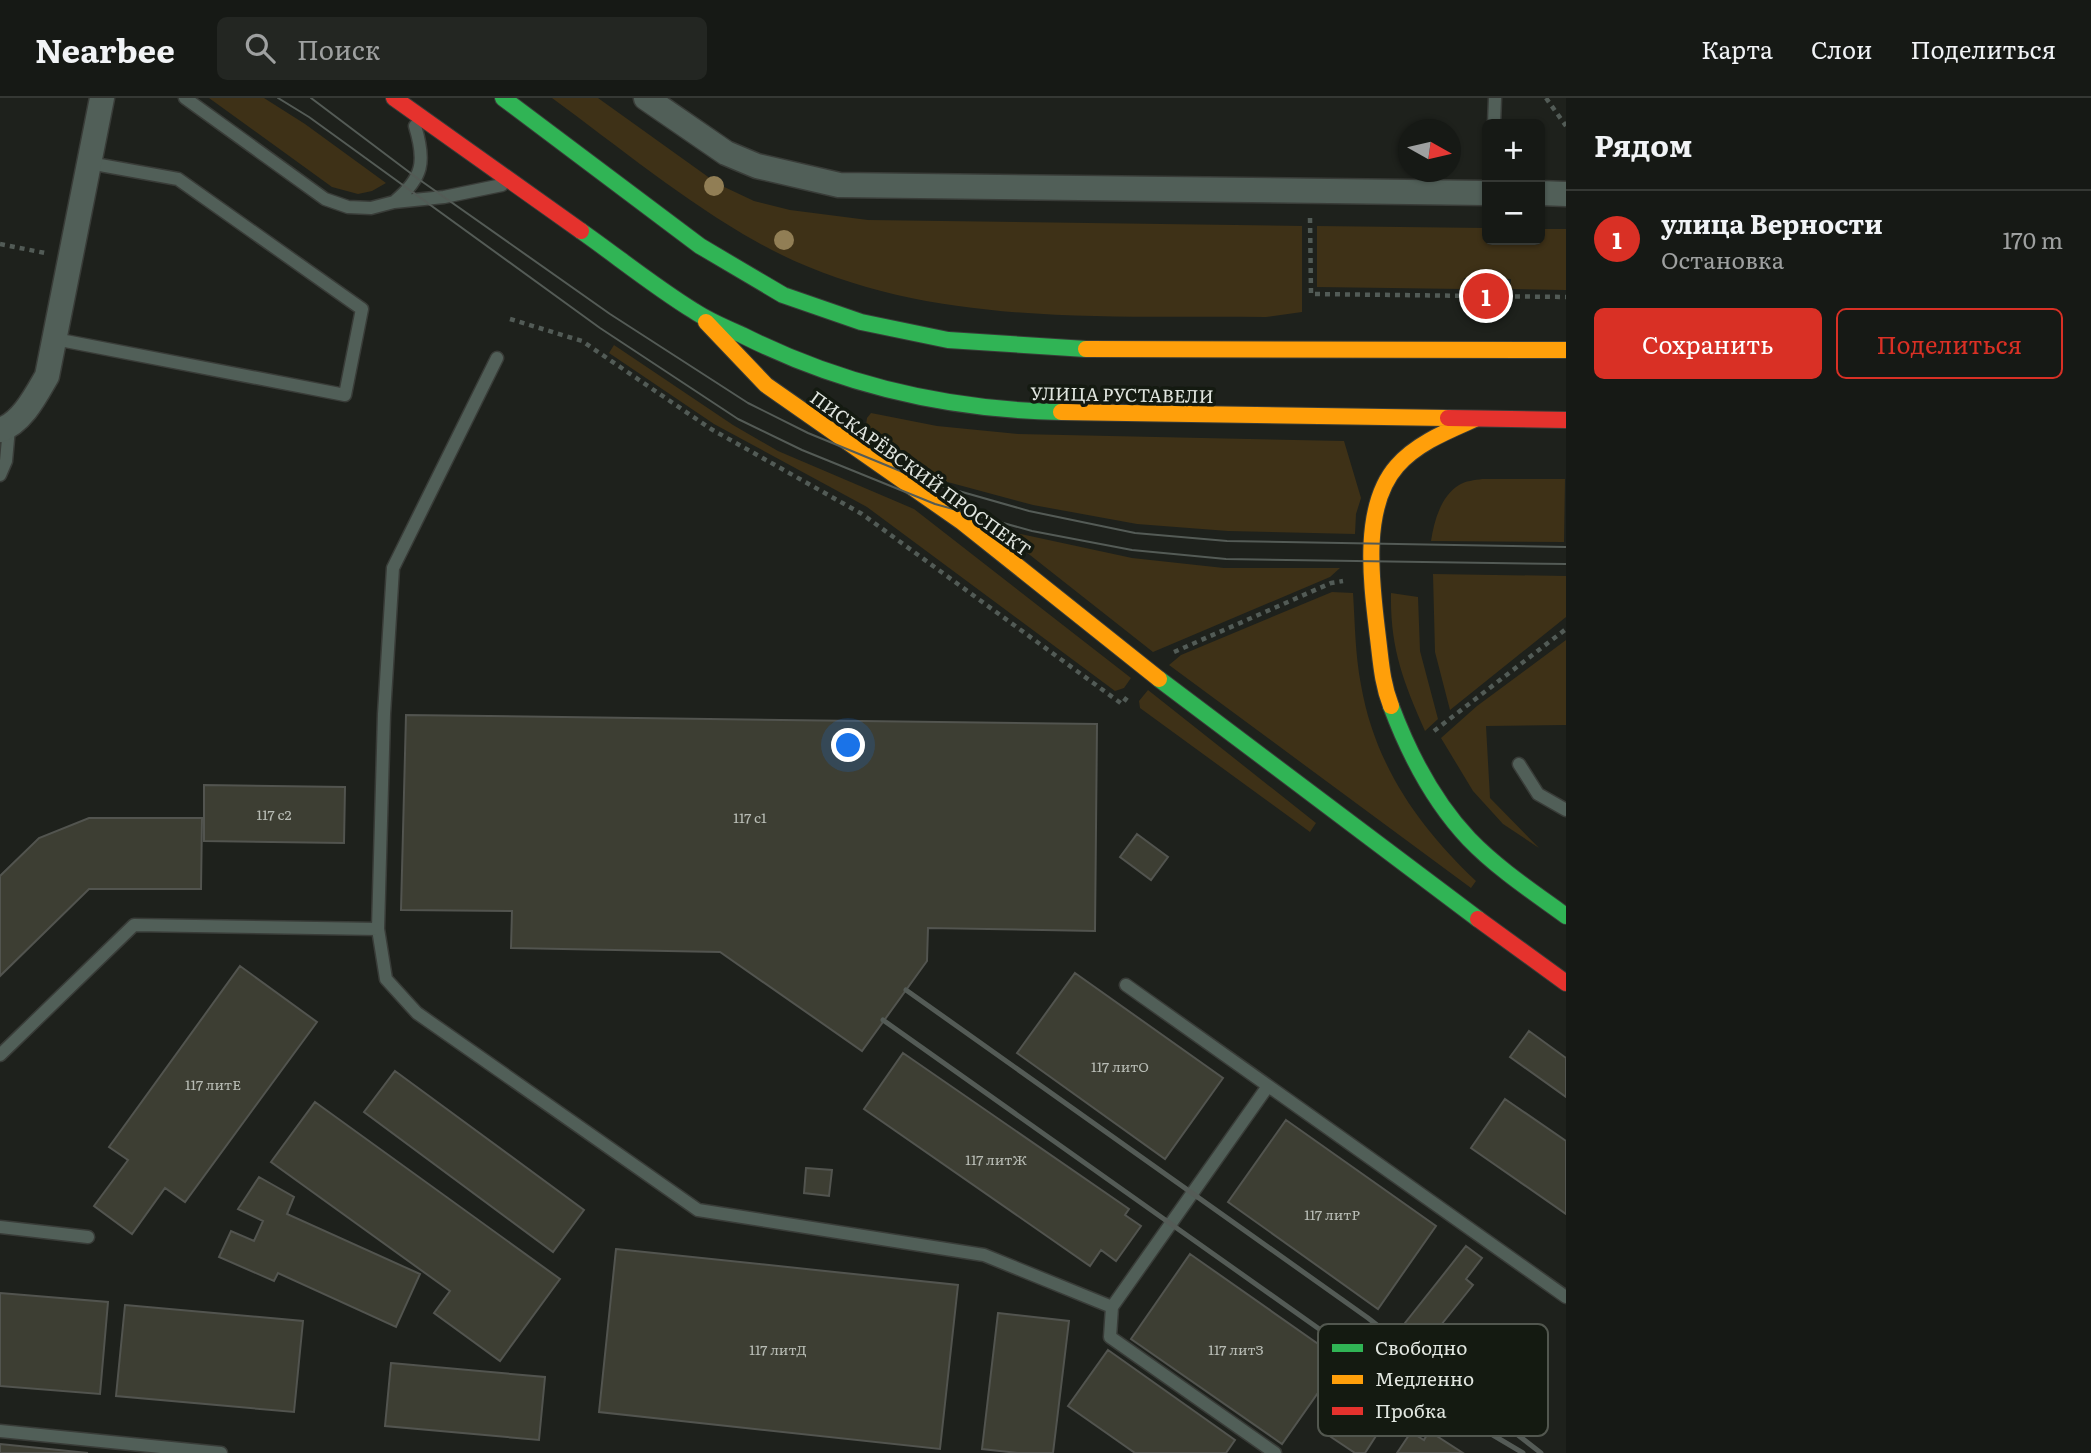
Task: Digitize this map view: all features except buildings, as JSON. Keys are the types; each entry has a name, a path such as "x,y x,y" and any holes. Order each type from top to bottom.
{"main road":[{"name":"ПИСКАРЁВСКИЙ ПРОСПЕКТ","path":"394,98 695,312 766,385 962,522 1129,656 1566,983"},
{"path":"503,98 700,246 783,295 861,322 948,340 1094,349 1566,350"},
{"name":"УЛИЦА РУСТАВЕЛИ","path":"695,312 763,346 847,380 935,401 1046,412 1566,420"},
{"path":"1475,419 1425,442 1405,457 1388,478 1376,508 1373,562 1376,624 1383,681 1409,750 1444,808 1471,843 1490,861 1566,916"}],"street":[{"path":"4,429 29,405 47,376 102,98"},
{"path":"646,98 726,153 757,166 839,185 1482,193"},
{"path":"1545,193 1566,194"}],"lane":[{"path":"184,98 325,199 348,207 371,208 394,202 444,197 513,182"},
{"path":"1494,119 1495,98"},
{"path":"394,202 417,178 422,163 421,146 409,108"},
{"path":"55,339 345,395 348,383 362,309 178,179 89,163"},
{"path":"496,358 393,568 384,715 378,929 386,979 418,1013 698,1210 984,1255 1112,1307"},
{"path":"0,475 6,461 4,429"},
{"path":"1519,764 1538,794 1566,810"},
{"path":"0,1055 134,925 378,929"},
{"path":"1126,985 1566,1297"},
{"path":"1268,1086 1112,1307 1110,1337 1275,1453"},
{"path":"0,1227 88,1237"},
{"path":"0,1431 221,1453"}],"path":[{"path":"1546,98 1566,126"},
{"path":"1310,206 1311,294 1566,297"},
{"path":"0,244 30,250"},
{"path":"510,319 582,341 711,429 862,513 1122,704 1128,696"},
{"path":"1172,652 1331,583 1355,580"},
{"path":"1431,733 1566,629"}],"shaded area":[{"path":"209,98 264,98 305,124 386,183 372,191 358,194 332,187"},
{"path":"552,98 598,98 718,184 754,201 790,210 868,220 1302,226 1302,312 1266,317 1070,315 941,303 878,290 816,270 757,242 678,191"},
{"path":"1317,226 1482,228 1482,245 1545,245 1545,229 1566,229 1566,290 1510,289 1511,279 1464,278 1463,289 1317,287"},
{"path":"614,345 733,425 778,451 914,509 1131,678 1124,688 1115,691 867,507 714,424 609,353"},
{"path":"871,413 937,426 1018,434 1344,441 1361,498 1356,514 1355,534 1228,531 1137,524 1033,505 929,477 871,432 866,425"},
{"path":"1482,479 1565,479 1564,542 1431,541 1436,517 1447,496 1461,484"},
{"path":"997,529 1132,558 1224,568 1340,568 1330,577 1153,652"},
{"path":"1433,574 1566,576 1566,617 1450,710 1435,652"},
{"path":"1332,592 1353,593 1361,685 1377,742 1388,768 1418,816 1476,881 1471,888 1169,665 1181,655"},
{"path":"1391,593 1418,597 1420,651 1438,719 1425,731 1399,664 1393,631"},
{"path":"1566,640 1566,725 1486,726 1490,798 1539,848 1503,824 1473,791 1441,738 1477,706"},
{"path":"1148,690 1316,823 1310,832 1140,708 1139,701"}],"tram line":[{"path":"278,98 309,117 600,328 738,419 802,450 935,504 1032,531 1132,550 1226,559 1566,564"},
{"path":"311,98 417,178 610,314 748,403 808,433 927,482 1029,511 1135,533 1227,541 1566,547"}],"railway":[{"path":"906,990 1376,1324"},
{"path":"883,1020 1318,1328"},
{"path":"1494,1436 1523,1453"},
{"path":"1519,1436 1541,1453"}],"traffic: fast":[{"path":"503,98 700,246 783,295 861,322 948,340 1086,349"},
{"path":"581,231 700,315 780,353 819,368 897,392 937,400 1061,412"},
{"path":"1159,679 1478,919"},
{"path":"1391,706 1424,777 1456,825 1516,880 1566,916"}],"traffic: slow":[{"path":"706,322 766,385 962,522 1159,679"},
{"path":"1086,349 1566,350"},
{"path":"1061,412 1448,418"},
{"path":"1391,706 1382,672 1372,572 1373,525 1378,503 1385,483 1405,458 1433,438 1475,419"}],"traffic: jam":[{"path":"394,98 581,231"},
{"path":"1448,418 1566,420"},
{"path":"1478,919 1566,983"}],"place":[{"name":"улица Верности","path":"1486,296"}]}
